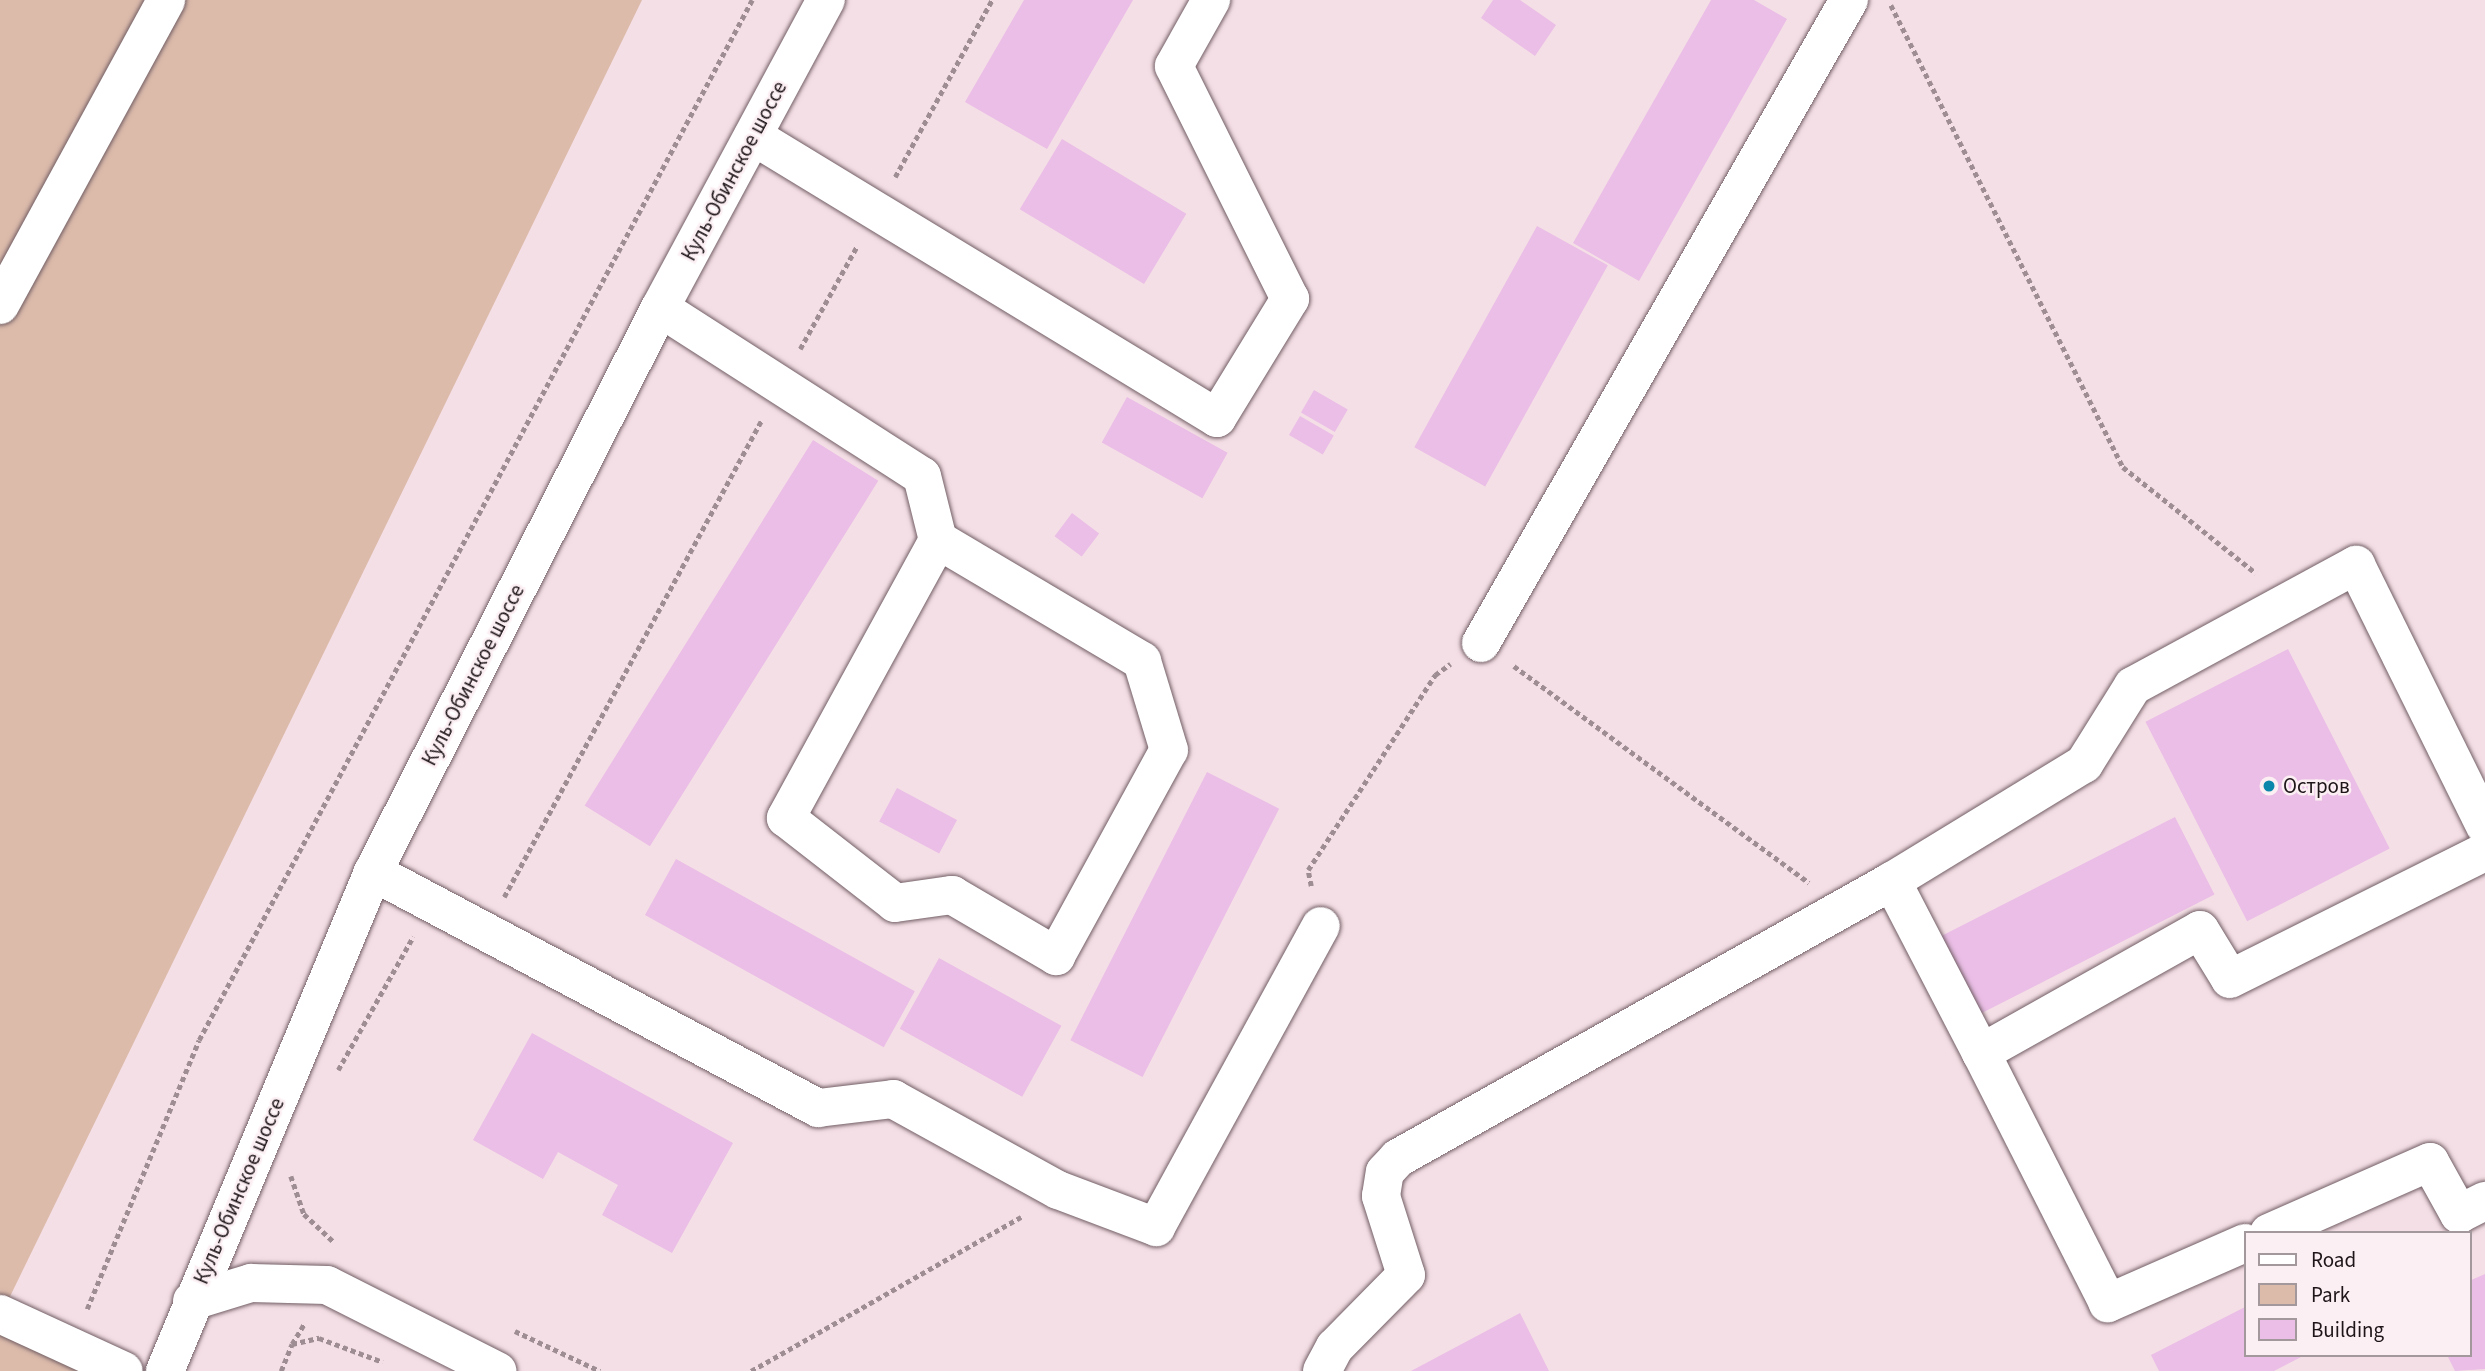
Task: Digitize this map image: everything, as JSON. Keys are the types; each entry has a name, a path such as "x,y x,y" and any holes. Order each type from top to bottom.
{"main road":[{"path":"0,305 166,0"},
{"name":"Куль-Обинское шоссе","path":"165,1371 373,872 660,308 826,0"},
{"path":"753,136 1217,418 1290,299 1174,66 1211,0"},
{"path":"1481,643 1849,0"},
{"path":"660,308 922,476 938,540 786,818 895,902 952,895 1056,956 1168,750 1142,661 938,540"},
{"path":"1322,1371 1335,1348 1406,1275 1381,1196 1385,1172 1398,1158 1892,881 2084,764 2133,686 2356,565 2485,826"},
{"path":"1981,1053 2200,930 2230,979 2485,852"},
{"path":"373,872 818,1108 893,1099 1064,1192 1156,1227 1321,926"},
{"path":"1892,881 2108,1303 2244,1243"},
{"path":"2274,1231 2430,1162 2459,1214 2485,1201"},
{"path":"192,1301 251,1283 327,1285 497,1371"},
{"path":"0,1314 124,1371"}],"path":[{"path":"74,1350 199,1040 752,0"},
{"path":"485,932 992,0"},
{"path":"1888,0 2123,467 2290,600"},
{"path":"1321,926 1308,870 1435,675 1481,643 1843,908"},
{"path":"333,1079 419,926"},
{"path":"286,1161 304,1214 342,1251 327,1285"},
{"path":"751,1371 1064,1192"},
{"path":"281,1371 292,1344 319,1338 393,1366"}],"green space":[{"path":"0,0 642,0 0,1317"},
{"path":"0,1326 94,1371 0,1371"}],"building":[{"path":"1024,0 1133,0 1047,149 965,102"},
{"path":"1493,0 1520,0 1556,25 1535,56 1481,18"},
{"path":"1711,0 1754,0 1787,19 1639,281 1573,243"},
{"path":"1062,139 1186,214 1144,284 1020,209"},
{"path":"1537,226 1608,265 1485,487 1414,447"},
{"path":"1314,390 1348,410 1335,432 1301,413"},
{"path":"1127,397 1228,453 1202,498 1102,442"},
{"path":"1300,416 1334,436 1323,455 1289,435"},
{"path":"813,440 878,481 650,846 585,806"},
{"path":"1072,513 1099,533 1082,557 1055,536"},
{"name":"Остров","path":"2288,649 2390,849 2247,921 2145,722"},
{"path":"1207,772 1279,809 1143,1077 1070,1040"},
{"path":"897,788 957,820 939,853 879,822"},
{"path":"2175,817 2214,895 1978,1015 1939,937"},
{"path":"676,859 915,991 884,1047 645,915"},
{"path":"939,958 1061,1026 1022,1097 900,1029"},
{"path":"532,1033 733,1143 672,1253 602,1215 618,1185 558,1152 543,1179 473,1140"},
{"path":"2485,1274 2485,1369 2455,1371 2448,1357 2471,1357 2471,1280"},
{"path":"2244,1308 2244,1357 2301,1357 2274,1371 2159,1371 2151,1355"},
{"path":"1520,1313 1549,1371 1411,1371"}],"place":[{"name":"Остров","path":"2269,786"}]}
